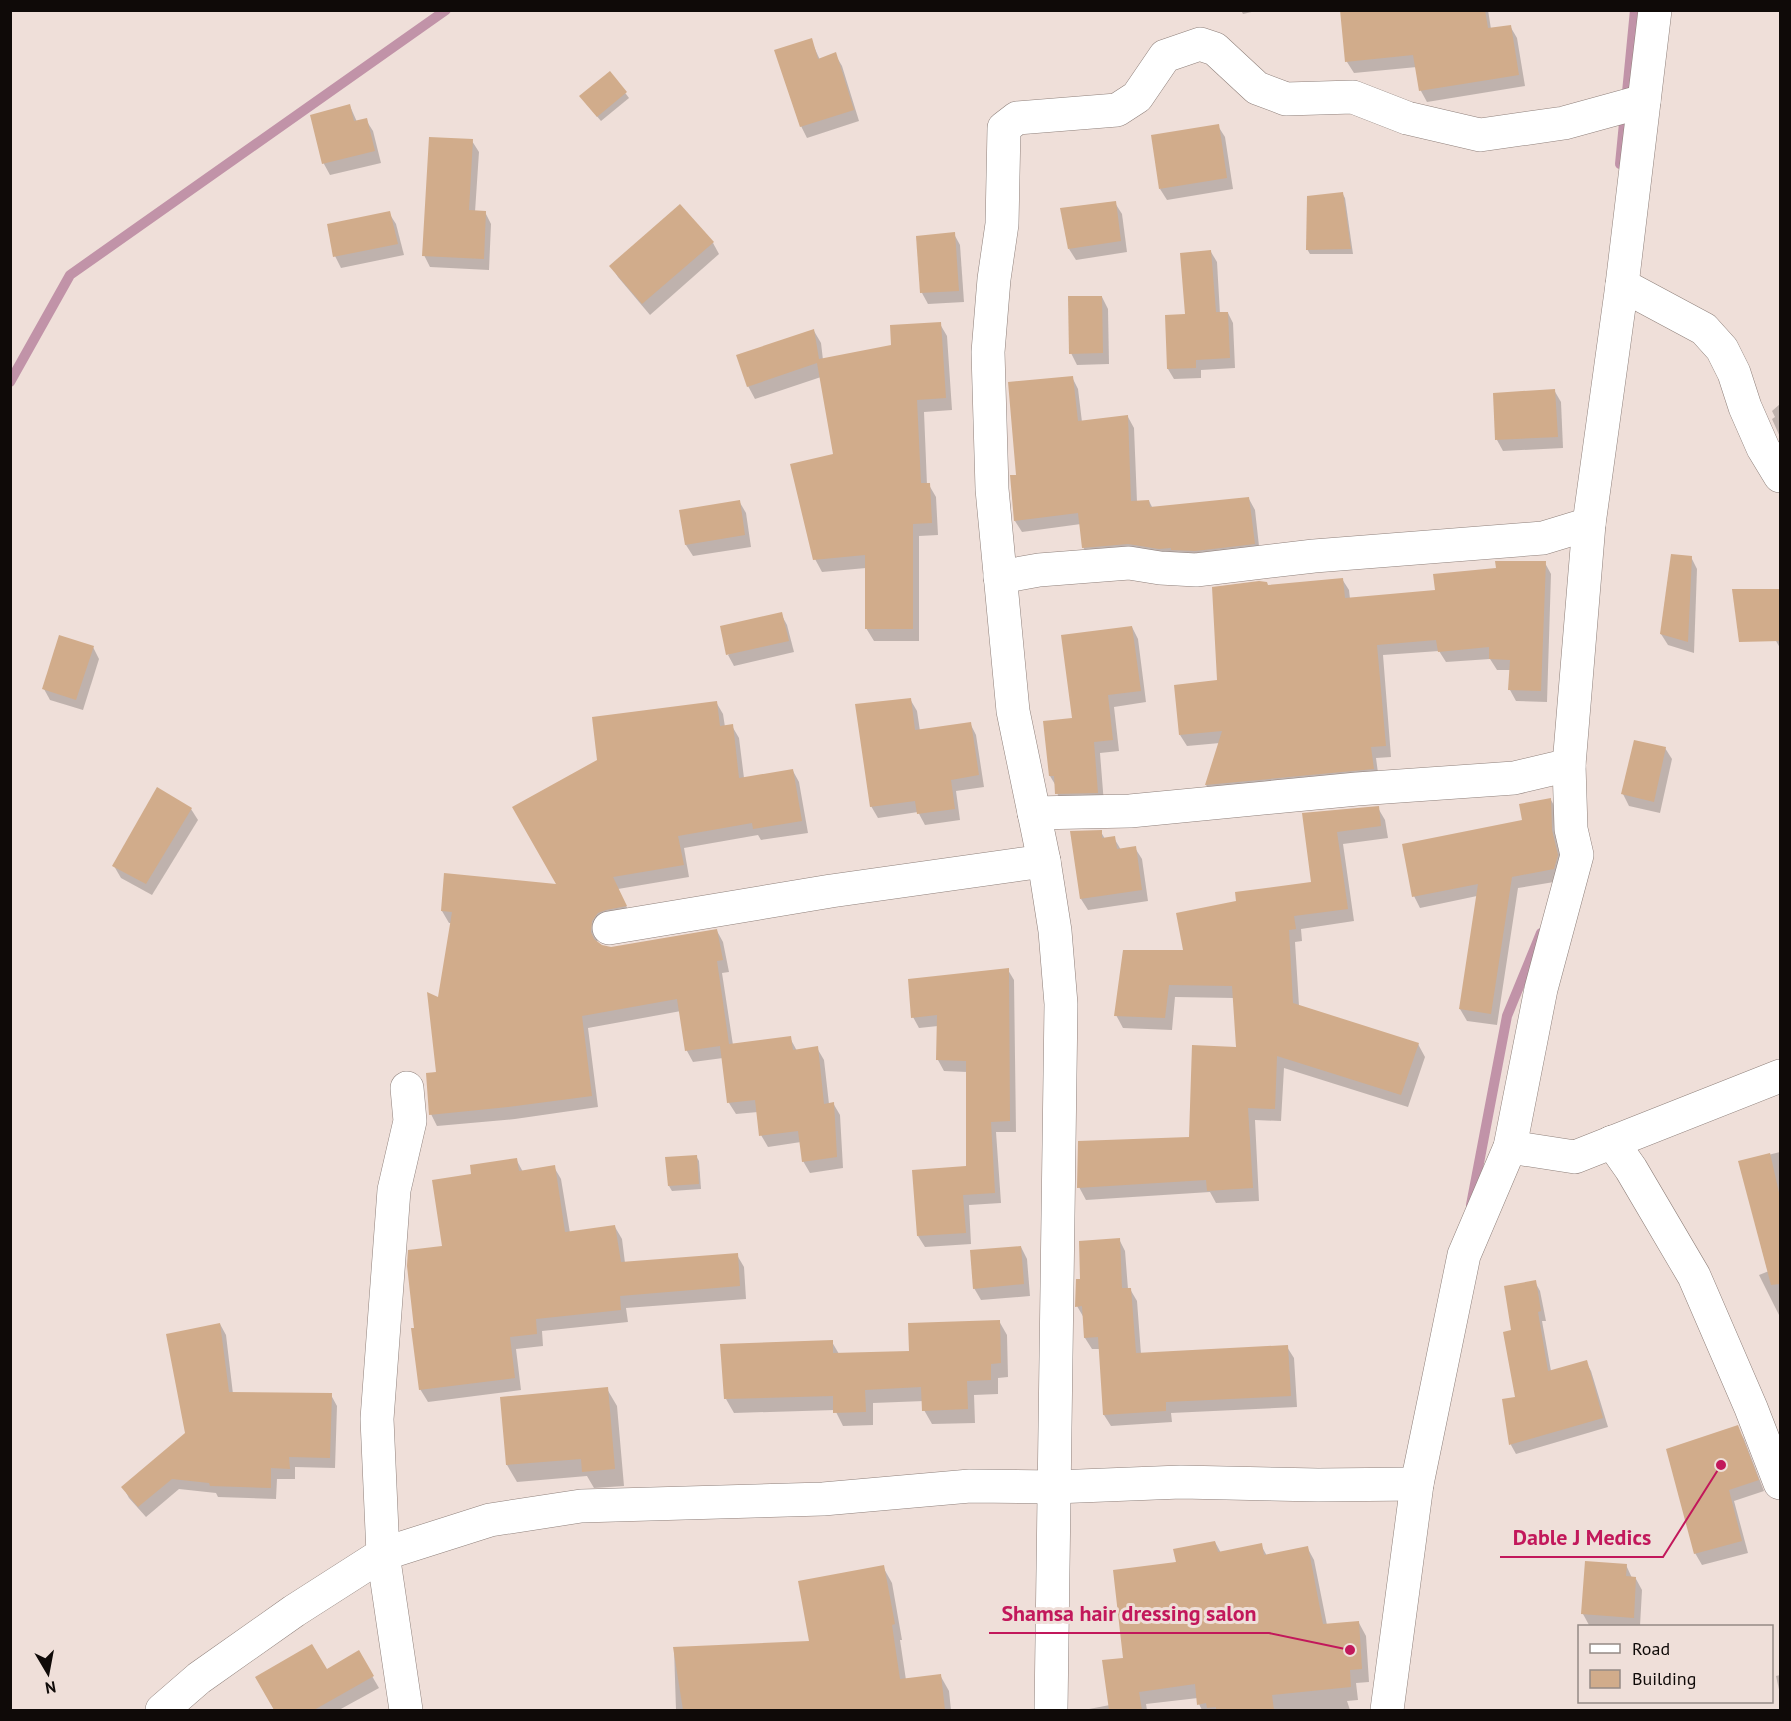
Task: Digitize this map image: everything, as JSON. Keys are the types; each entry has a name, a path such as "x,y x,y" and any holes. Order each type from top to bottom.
{"street":[{"path":"1387,1710 1417,1484 1464,1255 1510,1147 1541,989 1577,855 1571,829 1569,765 1589,524 1622,285 1655,10"},
{"path":"1051,1710 1061,1004 1044,861 1013,711 992,489 988,352 994,279 1002,224 1004,128 1017,118 1118,110 1137,97 1166,56 1200,44 1215,49 1257,88 1286,99 1353,97 1407,118 1480,135 1564,123 1644,101"},
{"path":"1622,285 1704,329 1722,349 1734,373 1745,407 1763,448 1780,476"},
{"path":"1000,577 1039,570 1129,563 1196,570 1314,556 1543,538 1589,524"},
{"path":"1034,813 1130,811 1357,789 1515,778 1569,765"},
{"path":"609,928 831,891 1044,861"},
{"path":"1510,1147 1575,1157 1780,1076"},
{"path":"406,1710 383,1554 377,1419 394,1190 410,1121 407,1088"},
{"path":"1612,1142 1631,1169 1694,1276 1751,1408 1780,1483"},
{"path":"162,1710 199,1678 246,1644 383,1554 490,1520 581,1506 823,1499 970,1486 1054,1487 1181,1482 1318,1485 1417,1484"}],"building":[{"path":"1340,10 1485,10 1488,28 1511,25 1519,75 1419,91 1413,55 1345,62"},
{"path":"812,38 818,59 836,52 854,110 800,127 774,50"},
{"path":"610,71 627,92 597,117 579,96"},
{"path":"350,104 354,121 367,118 375,151 322,164 310,115"},
{"path":"1219,124 1227,178 1159,189 1151,135"},
{"path":"429,137 473,139 469,210 486,211 484,259 422,256"},
{"path":"1343,192 1351,249 1306,250 1307,196"},
{"path":"1116,201 1121,241 1068,249 1060,208"},
{"path":"680,204 714,242 642,304 609,266"},
{"path":"390,211 398,244 333,257 327,224"},
{"path":"955,232 959,291 920,293 916,236"},
{"path":"1211,250 1216,312 1228,312 1230,358 1196,360 1196,368 1167,369 1165,315 1185,314 1180,253"},
{"path":"1068,296 1102,296 1103,353 1069,354"},
{"path":"941,322 946,398 917,400 921,483 930,483 932,523 913,524 913,629 865,629 865,555 813,560 790,464 833,454 817,363 747,387 736,355 814,329 819,359 891,345 890,325"},
{"path":"1073,376 1078,421 1128,415 1131,501 1149,500 1150,507 1249,497 1255,544 1195,551 1128,544 1082,548 1078,513 1014,521 1010,475 1016,475 1008,382"},
{"path":"1555,389 1558,437 1495,440 1493,393"},
{"path":"740,500 745,535 685,545 679,510"},
{"path":"1671,554 1692,556 1688,642 1660,634"},
{"path":"1495,561 1546,561 1541,691 1508,690 1510,660 1489,659 1489,647 1438,652 1436,640 1377,645 1386,746 1371,747 1374,769 1205,785 1222,731 1179,735 1174,685 1217,680 1212,587 1259,581 1267,582 1268,585 1343,578 1345,598 1435,590 1433,574 1496,568"},
{"path":"1732,589 1780,589 1780,641 1739,642"},
{"path":"782,612 789,641 726,655 720,626"},
{"path":"1132,626 1141,691 1108,695 1113,740 1094,742 1098,793 1055,794 1054,776 1049,776 1043,721 1072,718 1061,635"},
{"path":"59,635 94,646 76,700 42,689"},
{"path":"911,698 915,730 971,722 979,775 951,780 955,809 917,814 915,801 870,807 855,704"},
{"path":"717,701 720,726 733,724 739,778 793,769 802,821 753,829 752,823 678,836 684,865 613,877 627,906 598,913 592,921 591,932 594,939 602,945 611,947 717,929 723,960 717,961 729,1044 791,1036 793,1050 818,1046 824,1104 834,1102 837,1157 802,1162 798,1131 759,1136 755,1100 727,1103 720,1046 685,1051 677,999 582,1016 592,1096 429,1115 426,1073 436,1072 427,992 438,997 452,912 441,911 444,873 556,884 512,807 597,760 592,717"},
{"path":"1634,740 1666,747 1654,802 1621,794"},
{"path":"157,787 192,808 146,884 112,866"},
{"path":"1551,798 1552,830 1558,855 1554,869 1512,877 1491,1014 1459,1009 1478,884 1412,897 1402,844 1522,820 1519,804"},
{"path":"1379,806 1381,826 1337,832 1348,909 1294,916 1296,929 1289,930 1293,1003 1419,1043 1401,1095 1277,1056 1275,1109 1248,1108 1253,1188 1207,1191 1206,1180 1077,1188 1078,1141 1189,1137 1192,1045 1236,1047 1232,986 1169,985 1165,1018 1114,1016 1123,950 1183,950 1176,913 1236,901 1235,892 1311,882 1302,813"},
{"path":"1102,830 1102,838 1115,836 1117,849 1136,846 1142,890 1080,899 1070,831"},
{"path":"1009,968 1010,1121 991,1122 995,1193 963,1195 966,1233 917,1236 912,1170 966,1166 966,1061 936,1060 937,1015 911,1018 908,979"},
{"path":"1770,1153 1780,1197 1780,1284 1771,1285 1738,1161"},
{"path":"697,1155 699,1184 668,1186 665,1157"},
{"path":"517,1158 519,1171 555,1165 565,1232 615,1225 621,1262 738,1253 740,1286 620,1296 621,1310 536,1319 537,1334 510,1337 515,1378 419,1390 411,1328 414,1328 407,1266 408,1250 442,1246 432,1180 471,1174 470,1165"},
{"path":"1120,1238 1122,1288 1131,1288 1136,1353 1288,1345 1291,1396 1166,1402 1166,1411 1103,1415 1098,1337 1084,1338 1082,1306 1075,1307 1076,1279 1080,1279 1079,1241"},
{"path":"1021,1246 1024,1284 973,1289 970,1250"},
{"path":"1536,1280 1541,1311 1538,1312 1548,1371 1587,1360 1603,1418 1509,1445 1502,1399 1515,1397 1503,1332 1511,1330 1504,1286"},
{"path":"1000,1320 1001,1363 991,1364 991,1380 967,1381 968,1409 922,1411 921,1387 865,1390 866,1412 833,1413 833,1396 724,1399 720,1344 833,1340 833,1353 909,1351 908,1323"},
{"path":"220,1323 229,1392 332,1393 330,1458 289,1457 290,1469 271,1468 271,1488 210,1486 209,1483 172,1479 138,1507 121,1487 185,1433 166,1334"},
{"path":"608,1387 615,1469 582,1472 581,1459 506,1465 500,1397"},
{"path":"1738,1425 1759,1480 1729,1490 1742,1541 1694,1554 1666,1449"},
{"path":"1215,1541 1218,1552 1262,1543 1264,1555 1308,1546 1323,1624 1359,1621 1362,1669 1350,1670 1351,1687 1272,1695 1274,1710 1216,1710 1216,1707 1207,1708 1206,1703 1197,1705 1195,1684 1139,1692 1142,1710 1109,1710 1102,1660 1123,1658 1113,1570 1176,1562 1173,1549"},
{"path":"1585,1561 1627,1564 1626,1576 1636,1577 1634,1618 1581,1614"},
{"path":"884,1565 895,1624 892,1625 900,1679 941,1674 945,1710 683,1710 673,1647 809,1641 798,1581"},
{"path":"312,1644 327,1669 359,1650 374,1676 314,1710 274,1710 255,1677"}],"waterway":[{"path":"10,382 70,275 446,10"},
{"path":"1620,164 1635,10"},
{"path":"1471,1205 1507,1016 1541,933"}],"place":[{"name":"Dable J Medics","path":"1721,1465"},
{"name":"Shamsa hair dressing salon","path":"1350,1650"}]}
